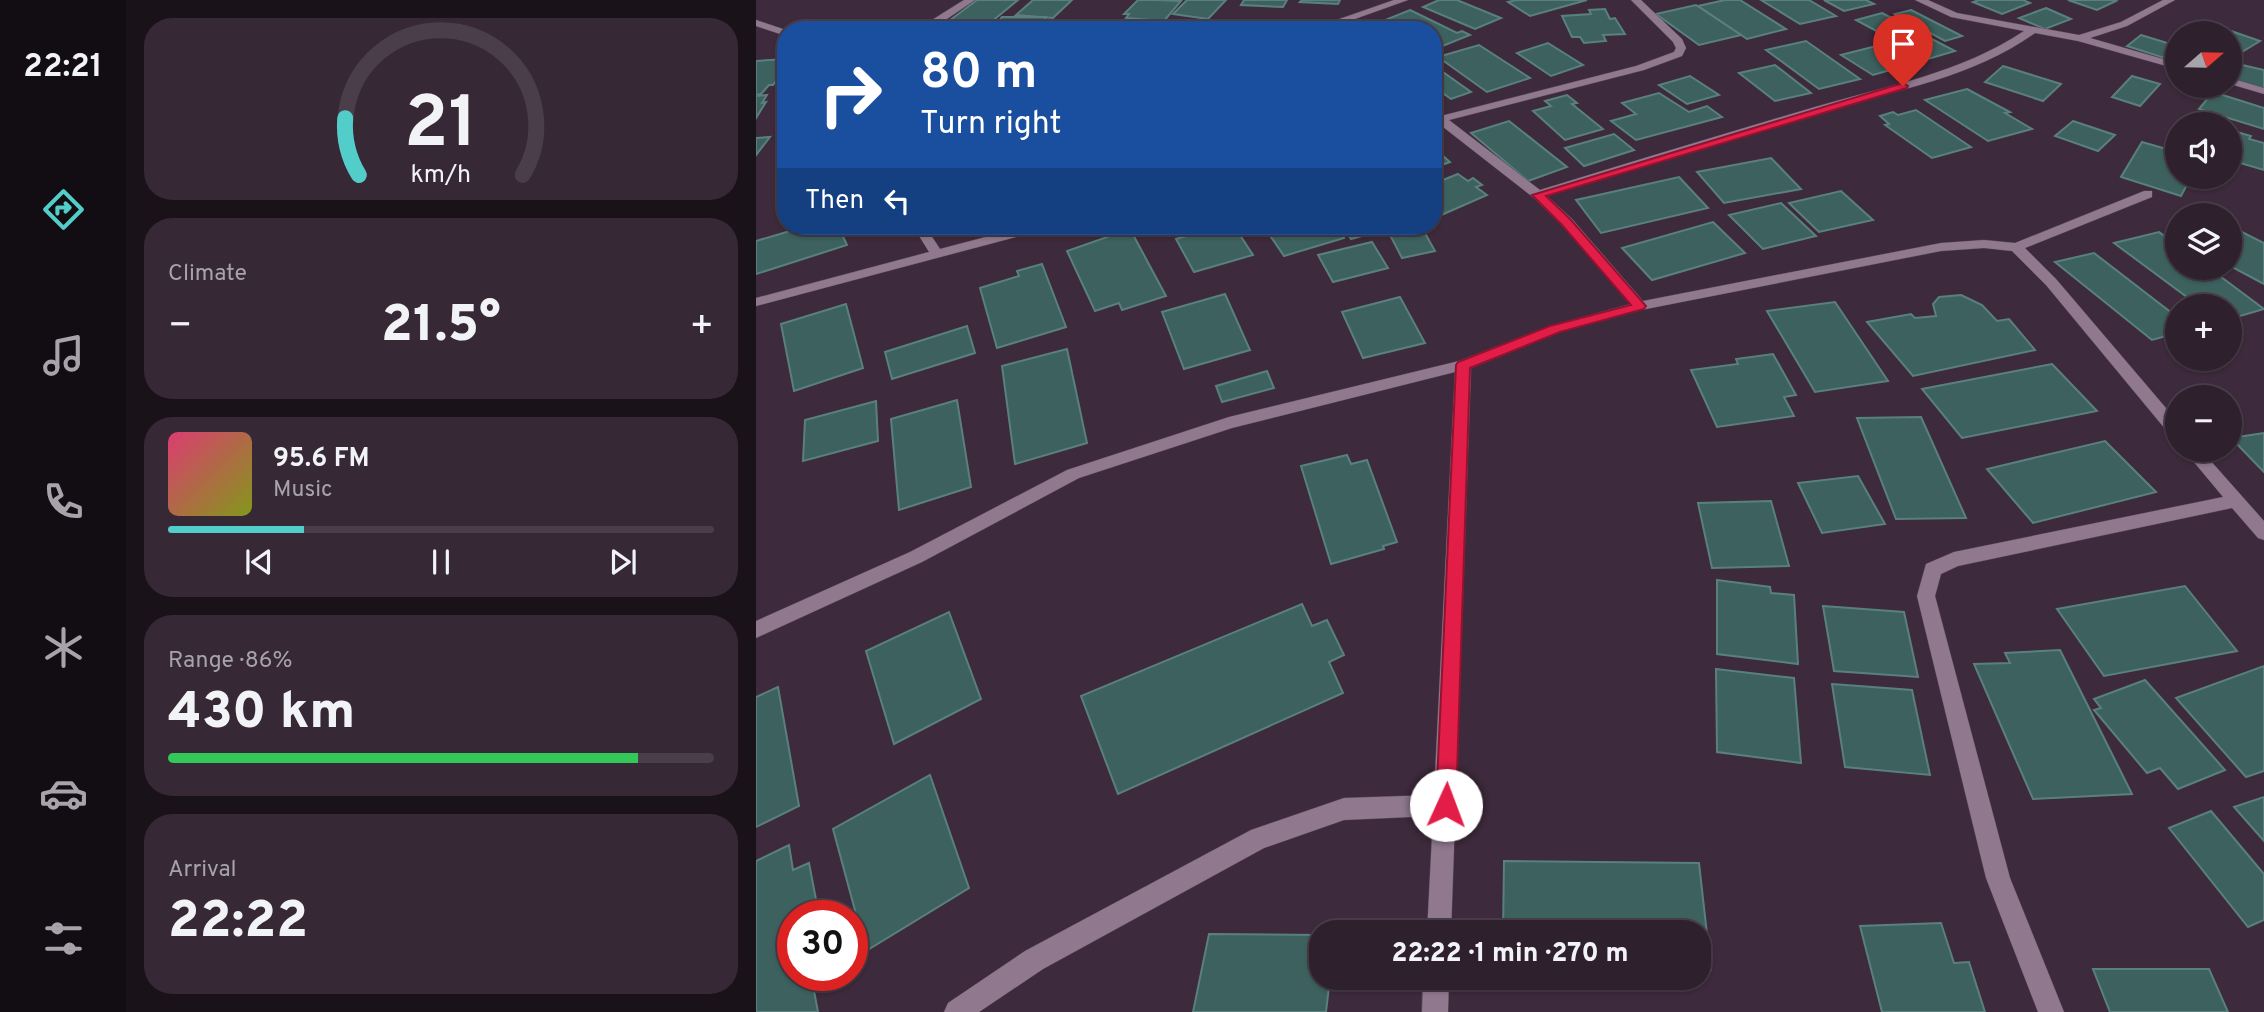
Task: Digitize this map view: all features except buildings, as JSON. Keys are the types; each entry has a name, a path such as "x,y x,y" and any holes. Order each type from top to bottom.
{"street":[{"path":"938,21 971,0"},
{"path":"1340,21 1403,0"},
{"path":"1442,119 1640,68 1678,54 1681,48 1678,41 1637,0"},
{"path":"1920,0 1954,15 2079,38 2165,63"},
{"path":"2079,38 2124,24 2170,0"},
{"path":"756,23 777,30"},
{"path":"1538,195 1825,107 1955,71 2014,44 2031,31"},
{"path":"2242,85 2264,91"},
{"path":"1442,124 1538,195 1567,222 1640,306"},
{"path":"756,630 916,557 1073,474 1229,423 1463,365 1555,329 1640,306 1941,247 1983,244 2015,247 2148,194"},
{"path":"925,235 937,254"},
{"path":"756,302 1008,235"},
{"path":"2015,247 2051,282 2165,418"},
{"path":"1440,920 1463,365"},
{"path":"2202,462 2264,533"},
{"path":"2051,1012 1998,878 1927,596 1933,569 1954,559 2235,501"},
{"path":"957,1012 1034,960 1259,838 1344,809 1446,805"},
{"path":"1435,1012 1436,990"}],"route":[{"path":"1446,805 1463,365 1555,329 1640,306 1567,222 1538,195 1825,107 1903,86"}]}
